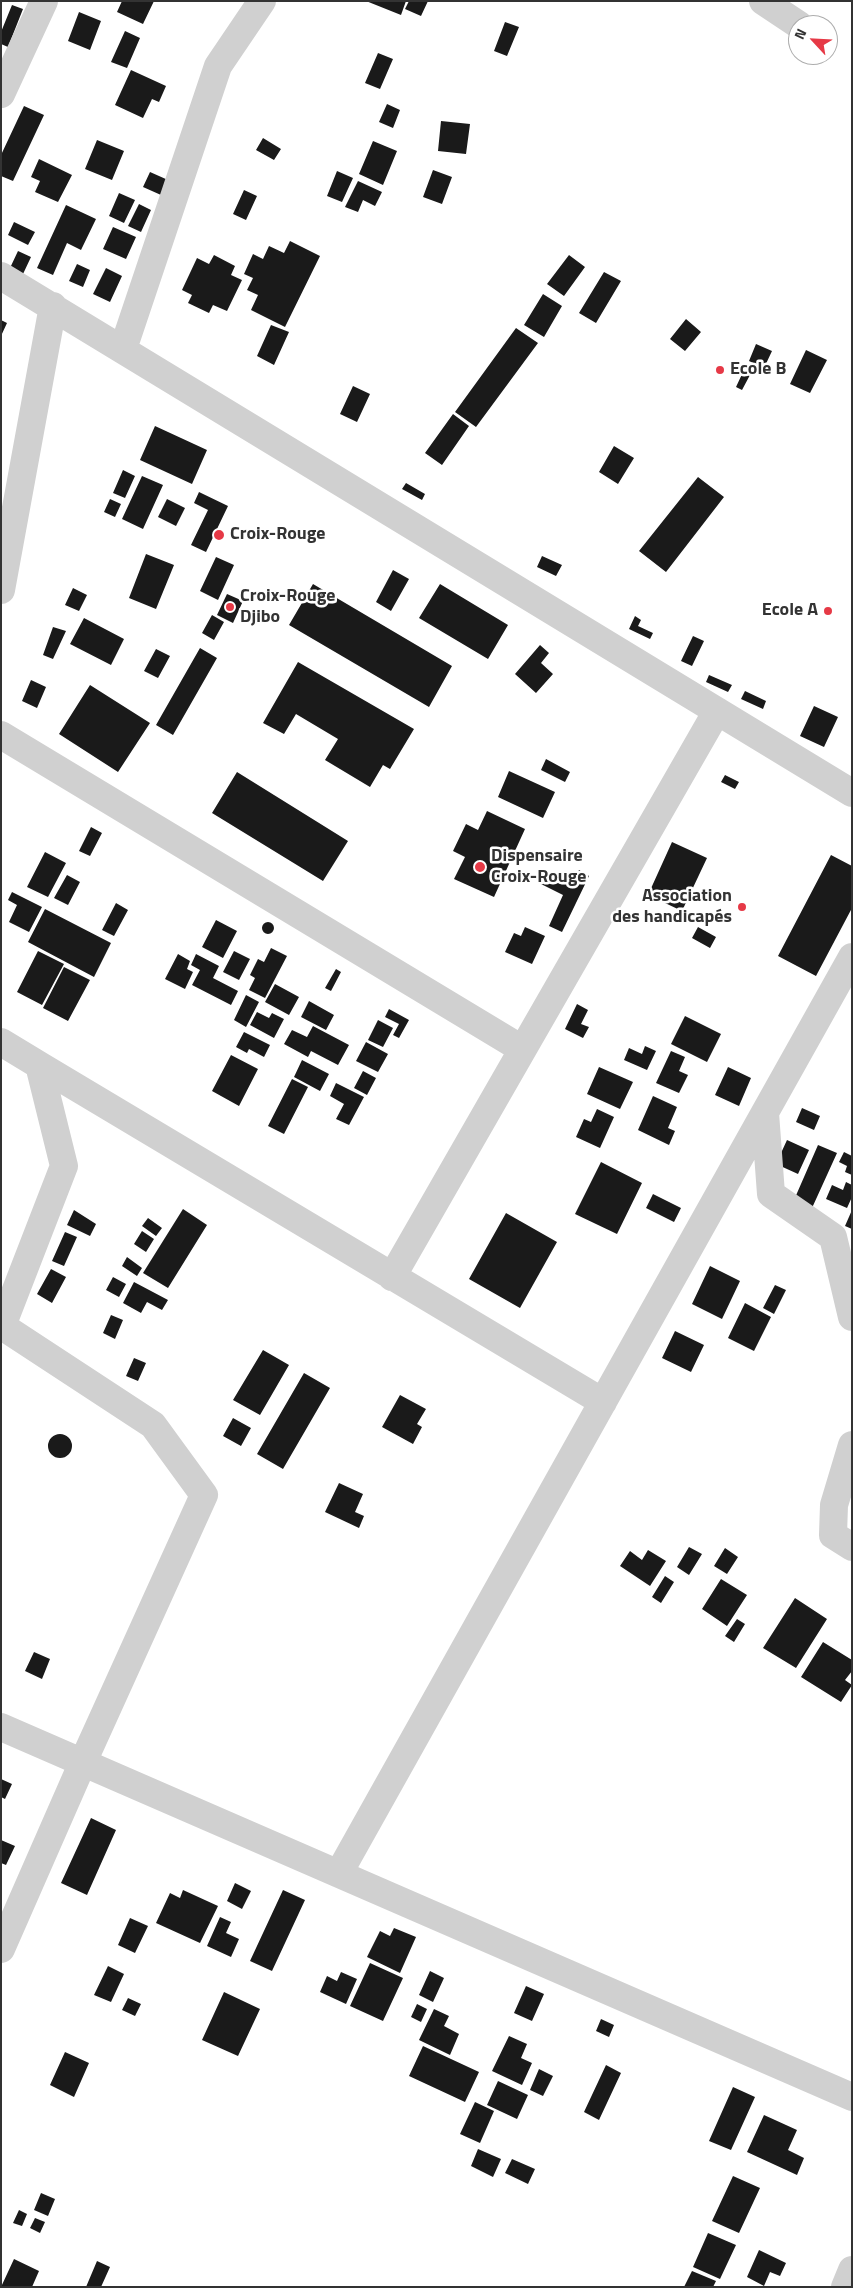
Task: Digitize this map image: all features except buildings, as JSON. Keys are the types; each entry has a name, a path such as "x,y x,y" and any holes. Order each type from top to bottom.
{"street":[{"path":"1,94 44,1"},
{"path":"123,349 218,66 262,1"},
{"path":"763,1 788,18"},
{"path":"1,276 852,793"},
{"path":"1,590 52,306"},
{"path":"392,1277 717,711"},
{"path":"1,735 522,1049"},
{"path":"339,1874 852,957"},
{"path":"1,1042 603,1402"},
{"path":"1,1949 204,1495 153,1425 2,1326 64,1166 39,1065"},
{"path":"765,1113 771,1194 833,1237 852,1317"},
{"path":"852,1444 834,1505 833,1534 852,1547"},
{"path":"1,1727 852,2097"},
{"path":"845,2287 852,2270"}],"place":[{"name":"Ecole B","path":"720,370"},
{"name":"Croix-Rouge","path":"219,535"},
{"name":"Croix-Rouge Djibo","path":"230,607"},
{"name":"Ecole A","path":"828,611"},
{"name":"Dispensaire Croix-Rouge","path":"480,867"},
{"name":"Association des handicapés","path":"742,907"}]}
